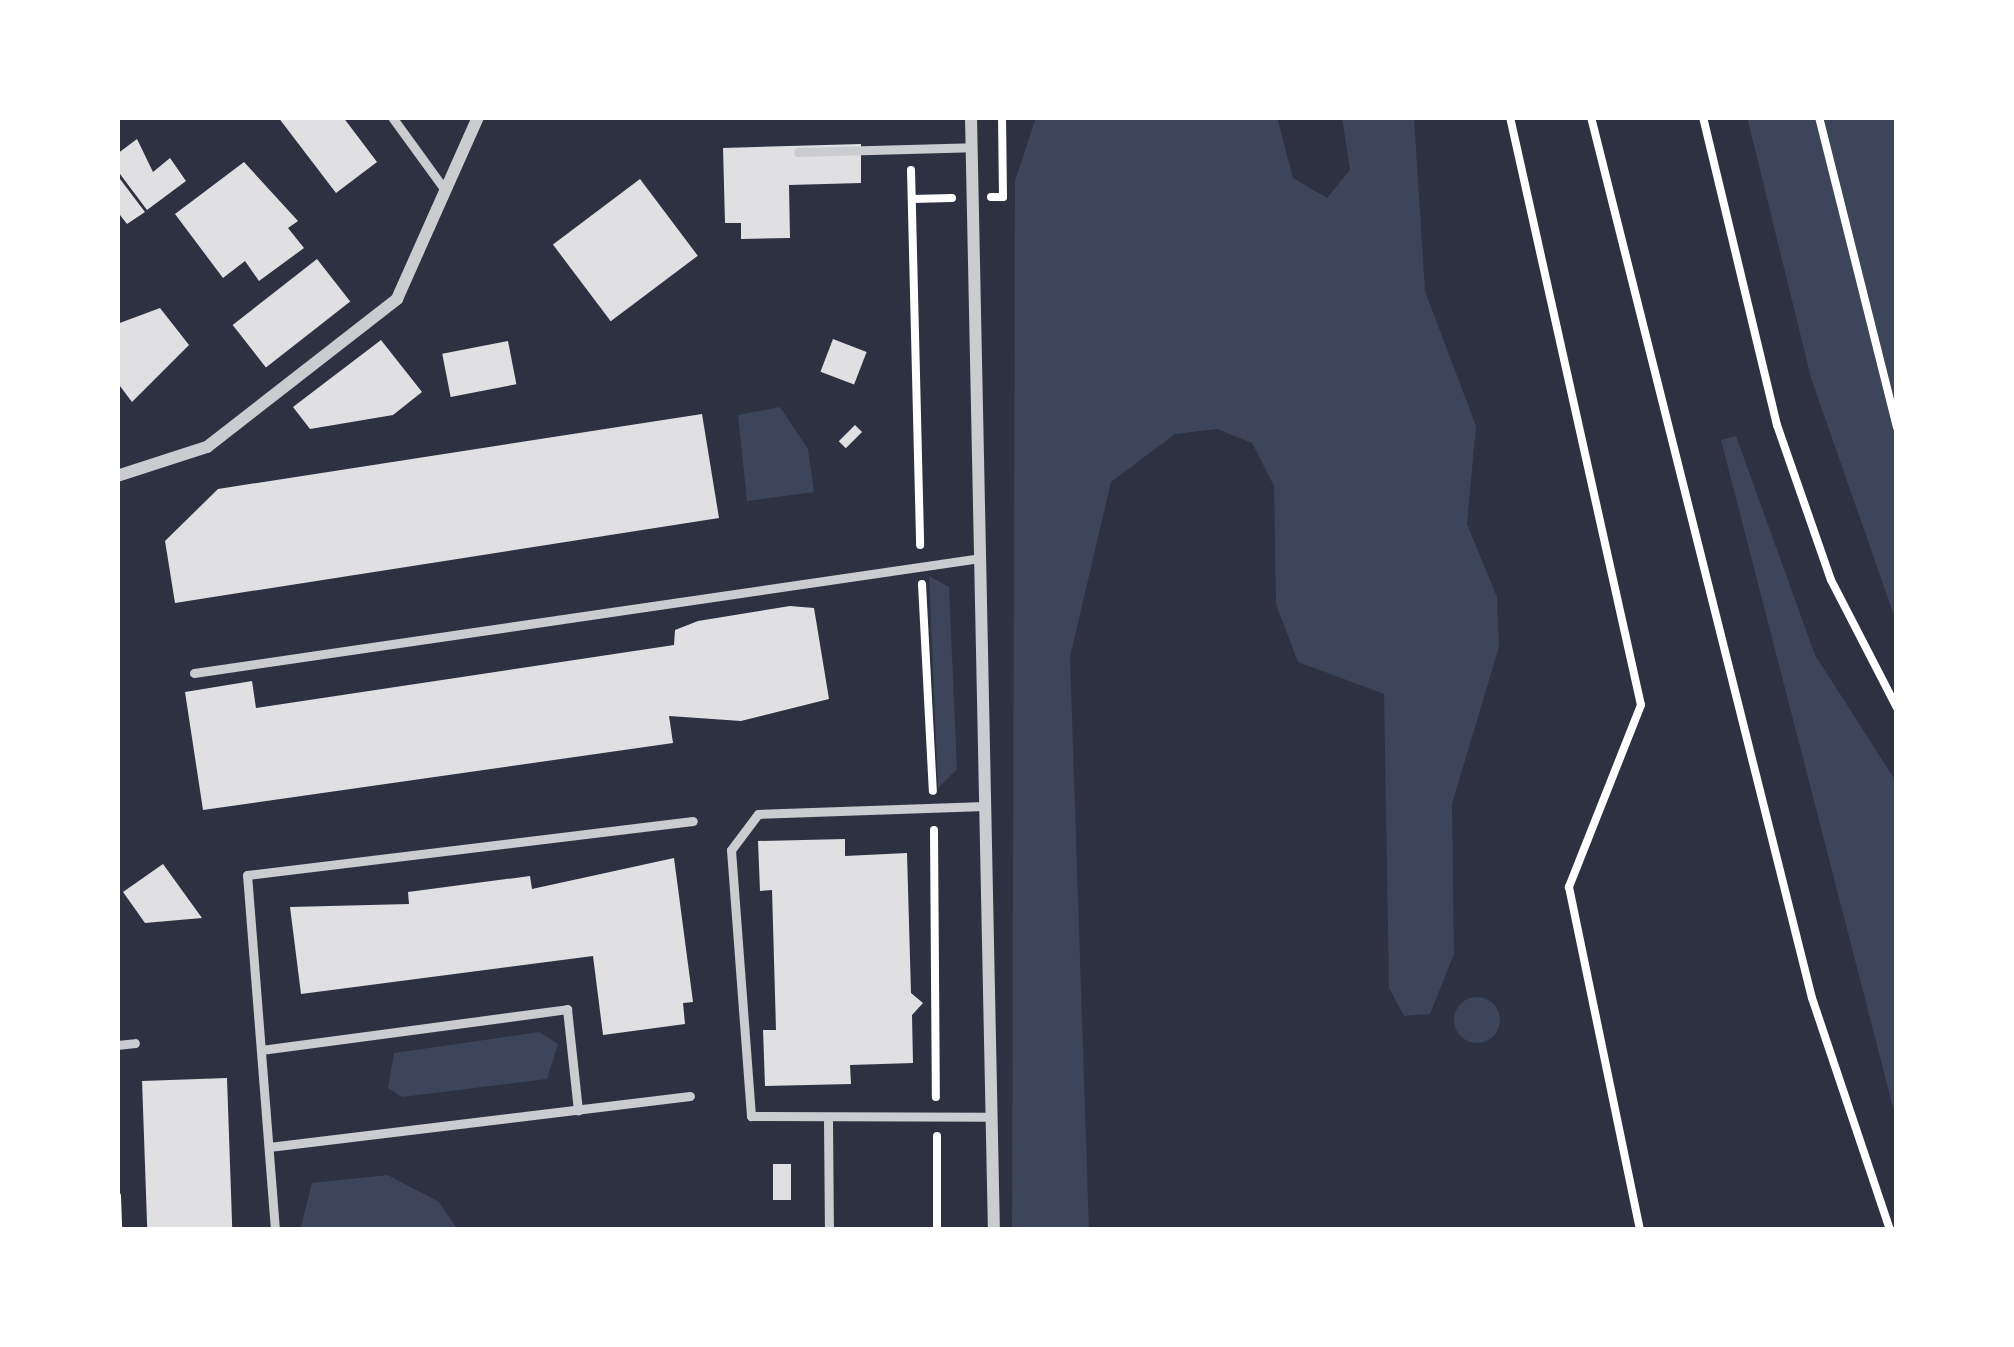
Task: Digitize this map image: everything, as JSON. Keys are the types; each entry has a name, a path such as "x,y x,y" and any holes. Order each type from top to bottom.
{"street":[{"path":"117,476 207,447 397,299 478,117"},
{"path":"971,117 994,1230"}],"lane":[{"path":"392,117 445,190"},
{"path":"798,152 972,147"},
{"path":"194,673 921,561 980,558"},
{"path":"986,806 758,814 736,832 743,1105 768,1122 992,1117"},
{"path":"275,1230 247,875 693,821"},
{"path":"261,1050 567,1009 578,1110"},
{"path":"117,1045 135,1043"},
{"path":"268,1147 690,1096"},
{"path":"828,1121 829,1230"}],"path":[{"path":"1510,117 1641,705 1569,886 1640,1230"},
{"path":"1592,117 1812,998 1890,1230"},
{"path":"1703,117 1778,425 1831,580 1897,709"},
{"path":"1819,117 1897,427"},
{"path":"910,148 921,561 934,808 937,1230"},
{"path":"117,1196 118,1230"}],"shaded area":[{"path":"1036,117 1277,117 1293,178 1327,198 1350,170 1342,117 1414,117 1425,291 1476,426 1467,524 1497,597 1499,647 1452,804 1454,954 1430,1014 1404,1016 1389,988 1384,694 1298,662 1276,604 1274,486 1252,443 1217,429 1175,434 1111,482 1070,657 1089,1230 1012,1230 1015,181"},
{"path":"1747,117 1897,117 1897,624 1811,378"},
{"path":"780,407 808,449 814,492 747,501 738,415"},
{"path":"1736,436 1815,655 1897,783 1897,1123 1721,440"},
{"path":"929,576 949,587 957,769 938,788"},
{"path":"1477,997 1494,1003 1500,1020 1494,1037 1477,1043 1460,1037 1454,1020 1460,1003"},
{"path":"539,1032 558,1044 547,1079 402,1097 388,1088 394,1053"},
{"path":"388,1175 439,1202 458,1230 300,1230 312,1183"}],"building":[{"path":"278,117 343,117 377,162 336,193"},
{"path":"137,139 153,172 170,158 186,181 147,210 117,170 117,154"},
{"path":"861,144 861,183 789,185 790,238 741,239 741,223 725,223 723,148"},
{"path":"244,162 298,221 288,228 304,248 259,281 245,261 223,278 175,214"},
{"path":"117,175 145,212 127,224 117,211"},
{"path":"640,179 698,256 611,321 553,245"},
{"path":"317,259 350,302 266,367 233,325"},
{"path":"160,308 189,345 132,402 117,382 117,324"},
{"path":"833,339 867,352 854,385 820,372"},
{"path":"381,340 422,392 393,415 310,429 293,407"},
{"path":"508,341 516,384 451,397 442,354"},
{"path":"702,414 719,518 175,603 165,541 218,489"},
{"path":"855,425 862,432 846,448 839,441"},
{"path":"790,606 814,608 829,699 741,721 669,716 673,743 203,810 185,692 252,681 256,708 674,645 675,630 698,621"},
{"path":"845,839 845,856 907,853 911,993 923,1003 912,1015 913,1063 850,1065 851,1084 765,1086 763,1030 776,1030 772,890 760,891 758,841"},
{"path":"674,858 693,1002 683,1003 685,1024 603,1035 593,956 301,994 290,907 409,904 408,892 530,876 532,889"},
{"path":"163,864 202,918 145,923 123,892"},
{"path":"227,1078 232,1230 147,1230 142,1081"},
{"path":"773,1164 791,1164 791,1200 773,1200"}]}
